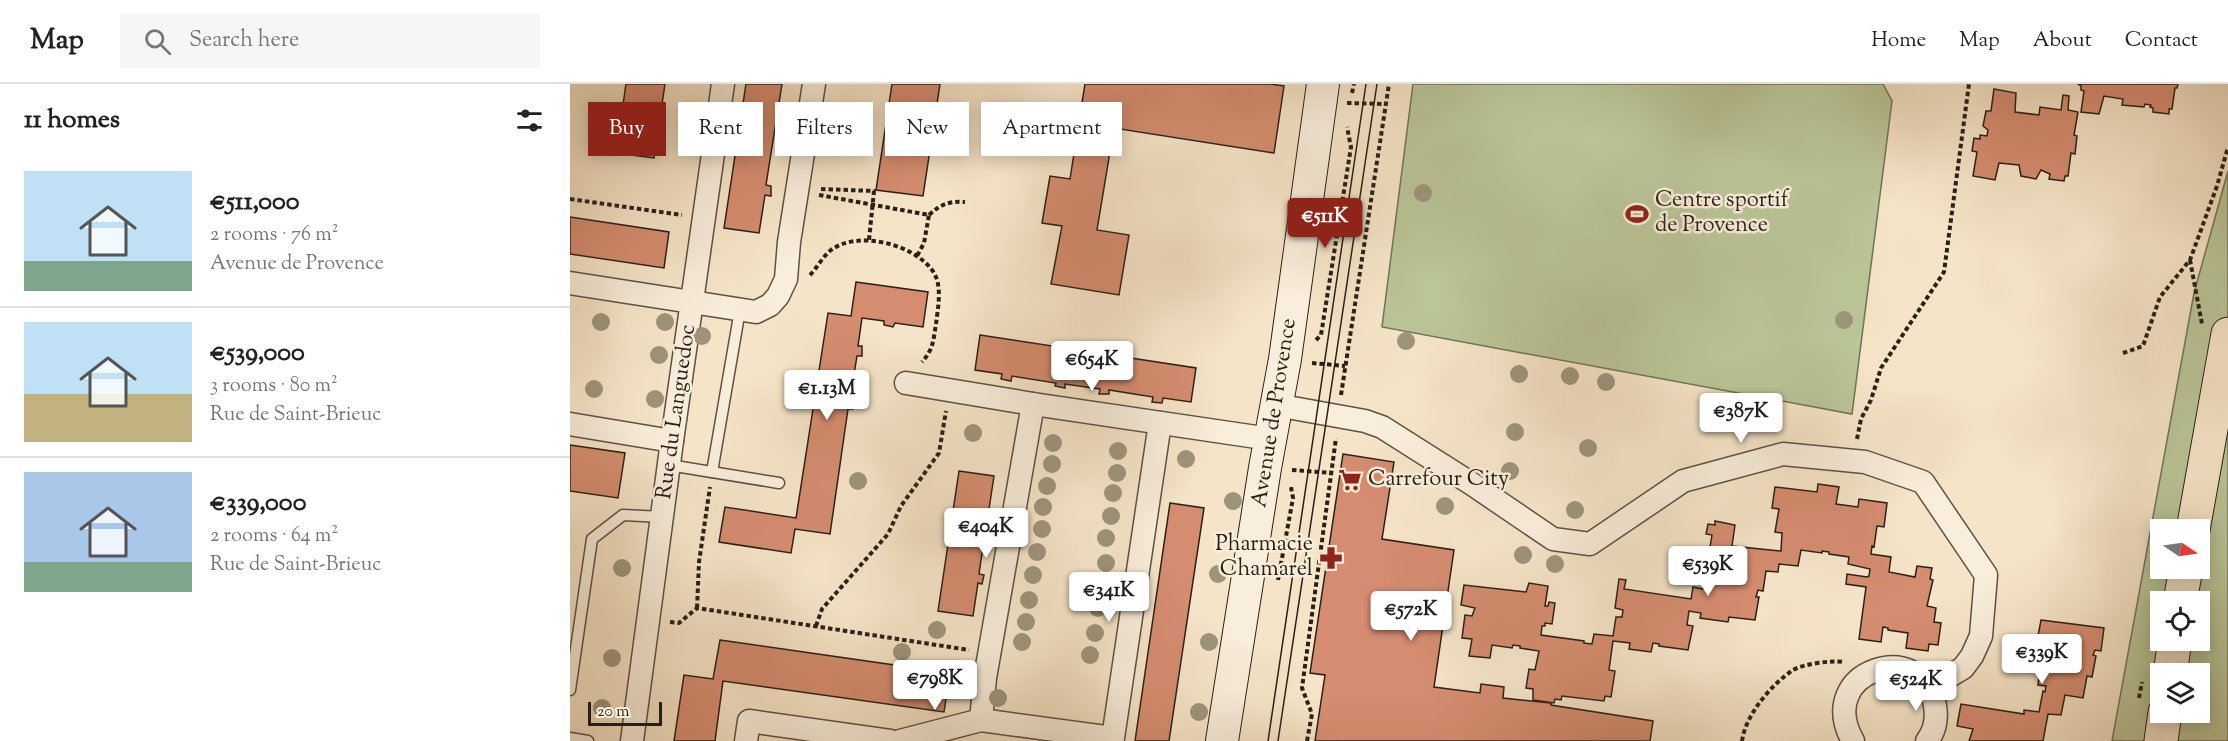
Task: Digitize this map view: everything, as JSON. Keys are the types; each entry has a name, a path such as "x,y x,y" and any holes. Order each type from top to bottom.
{"main road":[{"path":"2195,519 2228,334"},
{"path":"2161,741 2163,723"}],"street":[{"name":"Rue du Languedoc","path":"632,741 723,84"},
{"path":"570,283 692,304 756,312 770,305 778,296 786,279 789,242 814,84"},
{"name":"Avenue de Provence","path":"1222,741 1270,439 1290,408 1285,359 1323,84"},
{"path":"906,383 1270,439"},
{"path":"981,720 989,653 1033,404"},
{"path":"1290,408 1365,421 1382,427 1553,539 1590,544 1683,481 1783,454 1865,462 1923,482 1986,575 1981,636 1972,656 1963,668 1929,688"},
{"path":"900,741 981,720 1113,738 1160,423"},
{"path":"570,424 672,441"},
{"path":"1853,741 1844,717 1845,703 1854,685 1869,672 1882,667 1896,667 1920,678 1929,688 1936,712 1935,725 1927,741"},
{"path":"746,741 749,721 890,741"}],"lane":[{"path":"712,472 740,310"},
{"path":"669,465 779,483"},
{"path":"570,690 592,539 623,516 662,516"},
{"path":"570,738 588,741"}],"path":[{"path":"1348,114 1354,84"},
{"path":"1852,461 1861,419 1871,400 1881,368 1944,272 1969,84"},
{"path":"1314,343 1321,334 1350,147 1347,126"},
{"path":"2123,353 2143,346 2160,297 2190,260 2217,186 2228,147"},
{"path":"869,240 874,205 874,191 822,189 818,192 821,196 874,205 929,215"},
{"path":"570,199 704,218"},
{"path":"916,256 924,243 929,215 950,201 965,202"},
{"path":"778,296 798,290 831,250 846,244 869,240 898,246 916,256 933,271 939,291 931,351 906,383"},
{"path":"816,626 822,609 888,534 901,506 939,453 950,390"},
{"path":"648,619 679,623 697,608 699,562 712,472"},
{"path":"697,608 989,653"},
{"path":"1742,741 1744,730 1766,694 1795,669 1833,660 1854,664 1869,672"}],"green space":[{"name":"Centre sportif de Provence","path":"1413,84 1883,84 1892,101 1852,414 1382,327"},
{"path":"2228,171 2228,741 2112,741 2150,533 2150,579 2210,579 2210,519 2153,519 2194,293"}],"building":[{"path":"626,84 665,84 662,102 623,102"},
{"path":"746,84 782,84 779,102 775,102 775,128 766,185 771,186 771,196 765,195 759,233 724,228 735,156 763,156 763,102 743,102"},
{"path":"892,84 940,84 937,102 889,102"},
{"path":"1085,84 1270,84 1284,86 1274,153 1122,129 1122,102 1082,102"},
{"path":"2078,84 2178,84 2169,114 2153,112 2151,105 2145,104 2144,107 2122,105 2123,99 2104,96 2099,114 2081,112 2084,91"},
{"path":"1994,89 2016,93 2015,112 2039,115 2040,107 2061,110 2063,95 2069,96 2068,110 2078,112 2074,135 2077,136 2075,154 2071,153 2068,176 2065,176 2064,181 2049,179 2050,174 2041,170 2036,179 2021,176 2019,165 1999,163 1995,180 1973,176 1977,152 1972,151 1974,138 1980,139 1980,135 1987,136 1988,130 1983,126 1986,111 1991,111"},
{"path":"885,130 885,156 929,156 923,196 876,190"},
{"path":"1074,156 1109,156 1097,230 1129,235 1119,295 1051,284 1062,226 1042,223 1050,176 1070,179"},
{"path":"570,217 669,232 664,268 570,254"},
{"path":"856,282 928,292 923,327 895,323 893,327 884,325 884,321 862,318 858,346 862,346 862,356 857,356 850,399 856,400 853,409 848,409 830,534 795,529 791,553 719,542 725,507 796,518 828,313 851,316"},
{"path":"980,335 1196,368 1191,402 1163,398 1162,403 1152,402 1153,397 1109,390 1109,394 1099,394 1100,389 1065,384 1065,388 1055,386 1056,383 1012,376 1011,381 1001,379 1002,374 975,370"},
{"path":"570,445 625,453 618,498 570,491"},
{"path":"1343,454 1394,462 1382,539 1454,550 1434,687 1480,693 1481,684 1504,687 1503,698 1551,703 1551,705 1653,721 1650,741 1315,741 1325,675 1310,673"},
{"path":"959,471 994,476 989,509 993,510 993,520 987,519 979,574 984,575 982,584 978,583 973,616 938,611"},
{"path":"1818,484 1839,487 1836,504 1858,507 1859,499 1887,503 1884,527 1877,526 1871,554 1891,557 1889,572 1915,577 1917,566 1932,568 1930,579 1933,580 1927,606 1936,608 1934,622 1941,623 1938,645 1929,644 1928,651 1906,648 1908,633 1883,627 1881,642 1859,639 1866,587 1846,584 1847,574 1867,577 1870,569 1848,564 1849,557 1829,554 1829,552 1801,550 1798,566 1779,564 1778,572 1766,571 1763,591 1758,590 1756,597 1759,597 1755,620 1729,617 1728,622 1700,618 1701,613 1689,611 1687,625 1693,626 1688,650 1653,643 1651,652 1629,649 1630,643 1613,641 1609,670 1615,671 1611,697 1605,696 1604,701 1562,696 1561,700 1555,699 1554,703 1533,700 1533,689 1526,688 1529,669 1535,670 1539,651 1513,645 1512,648 1492,645 1490,658 1469,656 1472,639 1462,638 1465,615 1472,616 1475,608 1461,605 1464,585 1526,592 1529,583 1548,586 1545,606 1548,606 1549,602 1555,603 1552,624 1545,623 1545,626 1542,626 1541,635 1592,644 1594,634 1613,636 1616,617 1622,617 1623,610 1615,608 1619,579 1626,580 1624,589 1691,599 1693,587 1703,589 1712,535 1706,534 1708,524 1715,525 1715,521 1735,525 1732,546 1781,551 1782,533 1775,532 1779,509 1772,508 1775,487 1817,492"},
{"path":"1170,503 1204,508 1169,741 1135,741"},
{"path":"2041,620 2104,628 2101,651 2095,650 2093,655 2096,656 2092,677 2087,676 2083,698 2065,695 2061,715 2048,714 2043,741 1969,741 1973,729 1957,726 1961,704 2024,714 2024,710 2039,712 2046,686 2038,685 2044,642 2037,641"},
{"path":"720,640 950,673 944,712 723,681 715,741 674,741 684,675 713,679"}],"tram line":[{"path":"1268,741 1366,84"},
{"path":"1278,741 1377,84"}],"place":[{"name":"Centre sportif de Provence","path":"1637,214"},
{"name":"Carrefour City","path":"1350,480"},
{"name":"Pharmacie Chamarel","path":"1331,558"}]}
